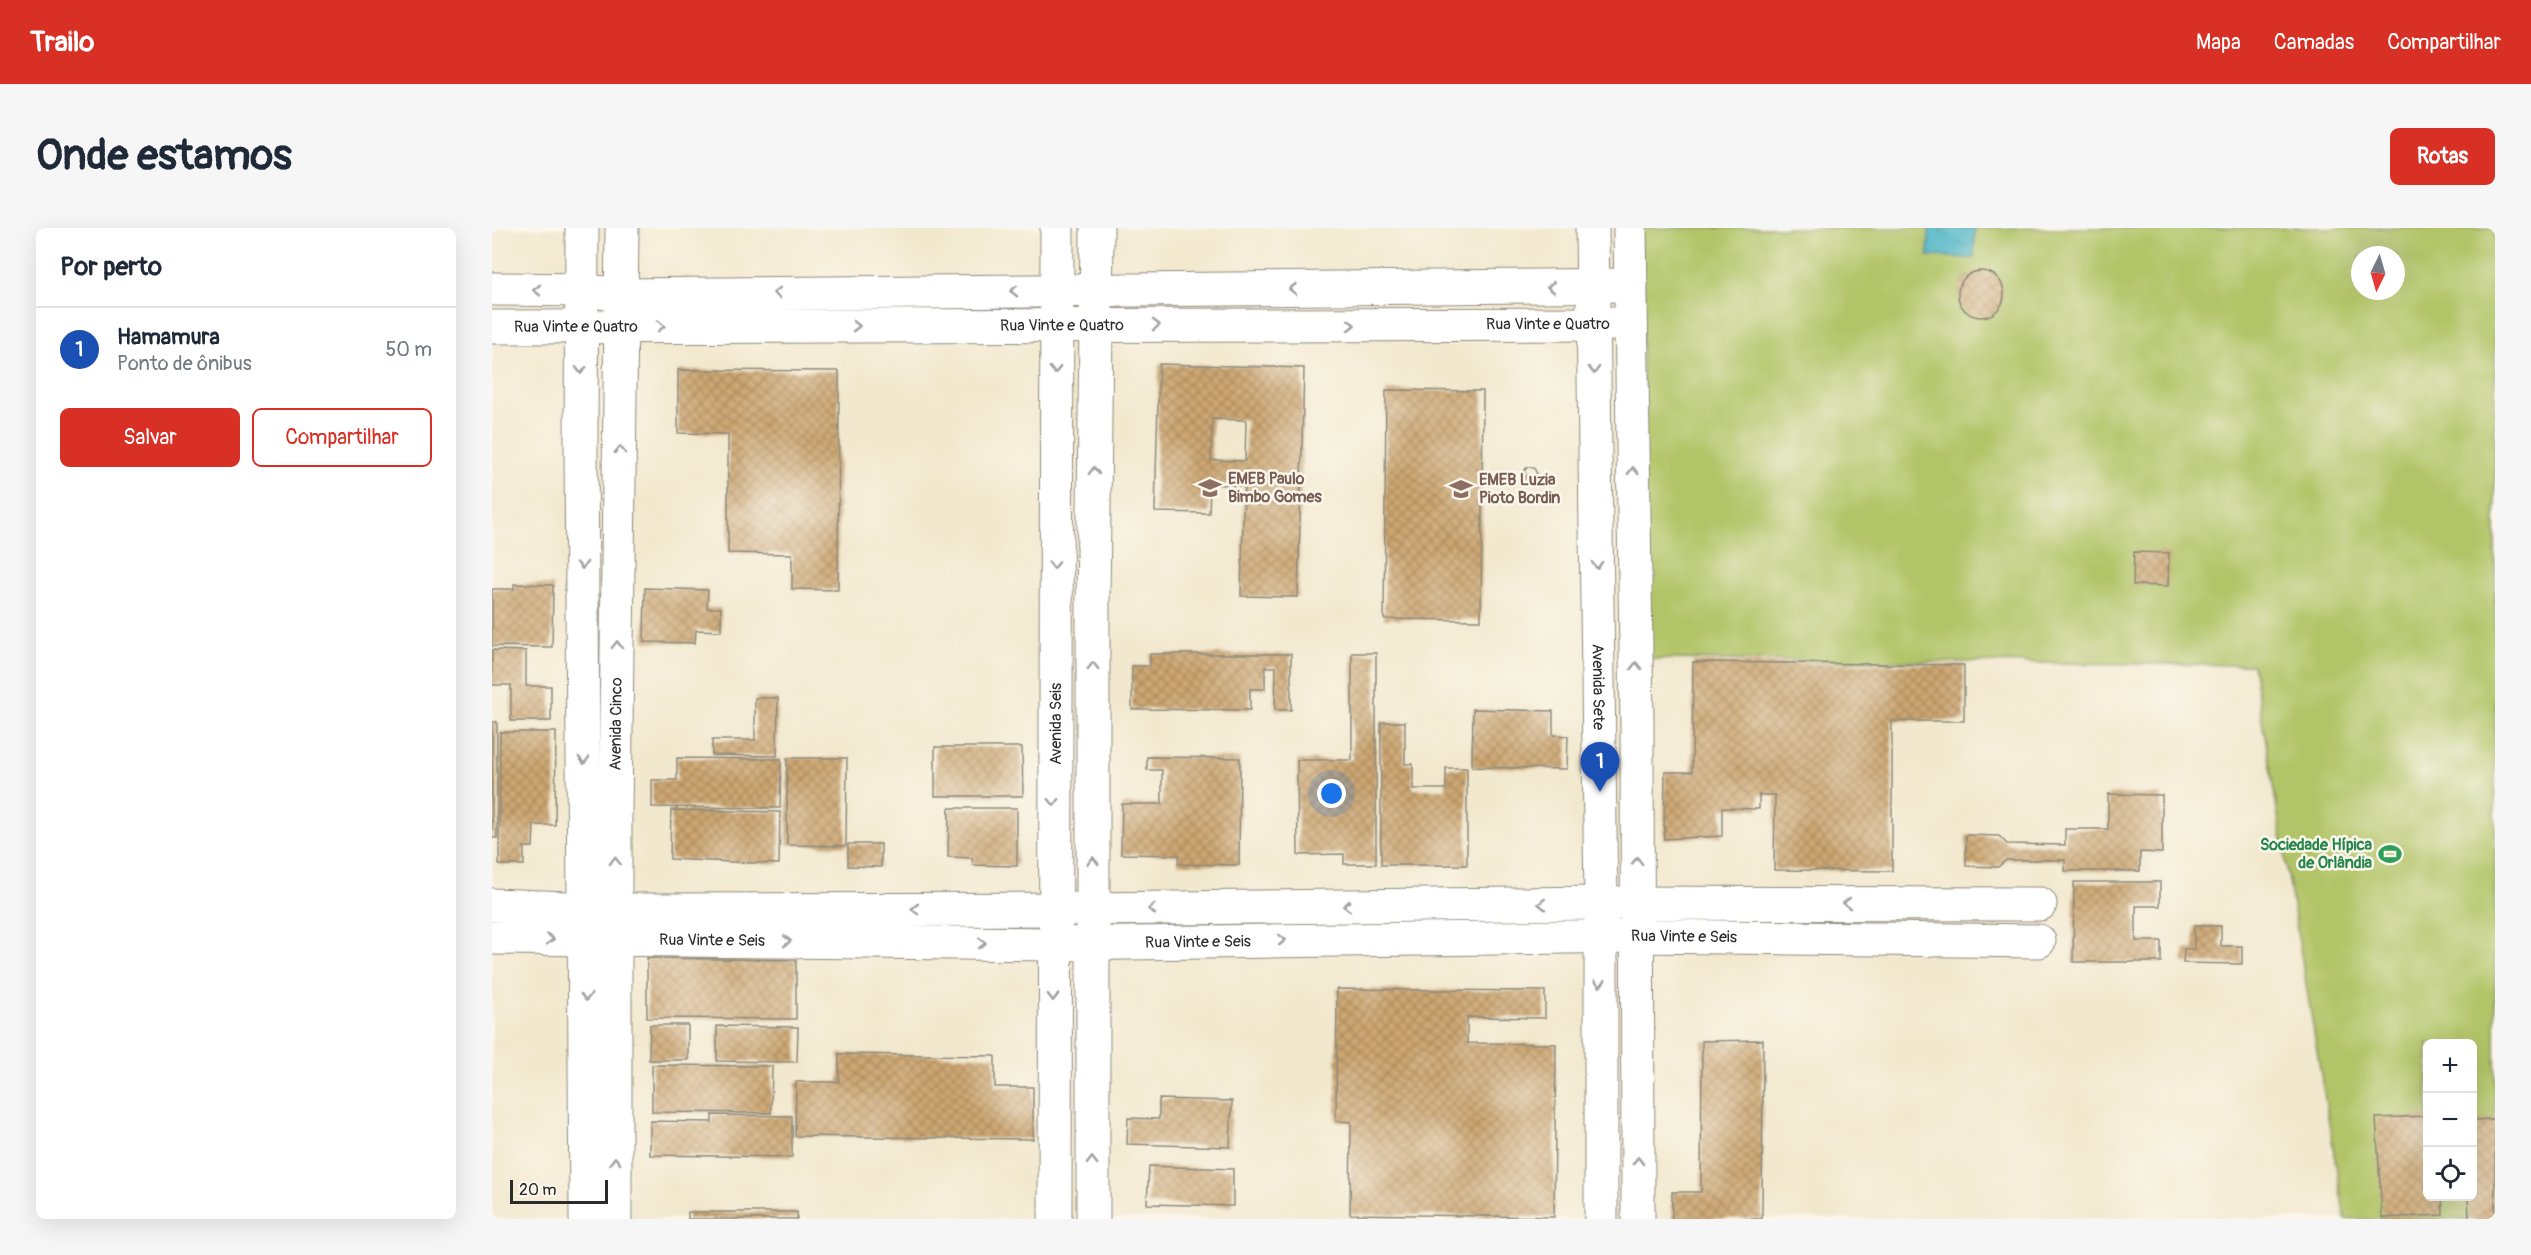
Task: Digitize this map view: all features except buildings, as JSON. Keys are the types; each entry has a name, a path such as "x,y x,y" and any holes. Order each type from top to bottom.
{"street":[{"name":"Avenida Cinco","path":"582,228 582,328 600,924 615,1219"},
{"name":"Avenida Cinco","path":"586,1219 600,924 622,310 622,228"},
{"name":"Avenida Seis","path":"1055,1219 1053,944 1057,228"},
{"path":"1093,1219 1092,909 1097,228"},
{"name":"Avenida Sete","path":"1592,228 1601,903 1601,1219"},
{"path":"1630,228 1638,1219"},
{"name":"Rua Vinte e Quatro","path":"492,327 582,328 622,310 1055,291 1630,285"},
{"name":"Rua Vinte e Quatro","path":"492,290 582,290 622,310 1055,326 1594,326 1631,324"},
{"name":"Rua Vinte e Seis","path":"492,939 600,924 1054,909 1601,903 2040,904"},
{"path":"1906,903 1906,939"},
{"name":"Rua Vinte e Seis","path":"492,905 600,924 1053,944 1637,936 2039,941"}],"green space":[{"name":"Sociedade Hípica de Orlândia","path":"1641,228 2495,228 2495,1219 2345,1219 2253,665 1645,659"}],"water":[{"path":"1929,228 1975,228 1974,258 1928,256"}],"place":[{"name":"EMEB Paulo Bimbo Gomes","path":"1210,488"},
{"name":"EMEB Luzia Pioto Bordin","path":"1461,489"},
{"name":"Hamamura","path":"1600,792"},
{"name":"Sociedade Hípica de Orlândia","path":"2390,854"}]}
